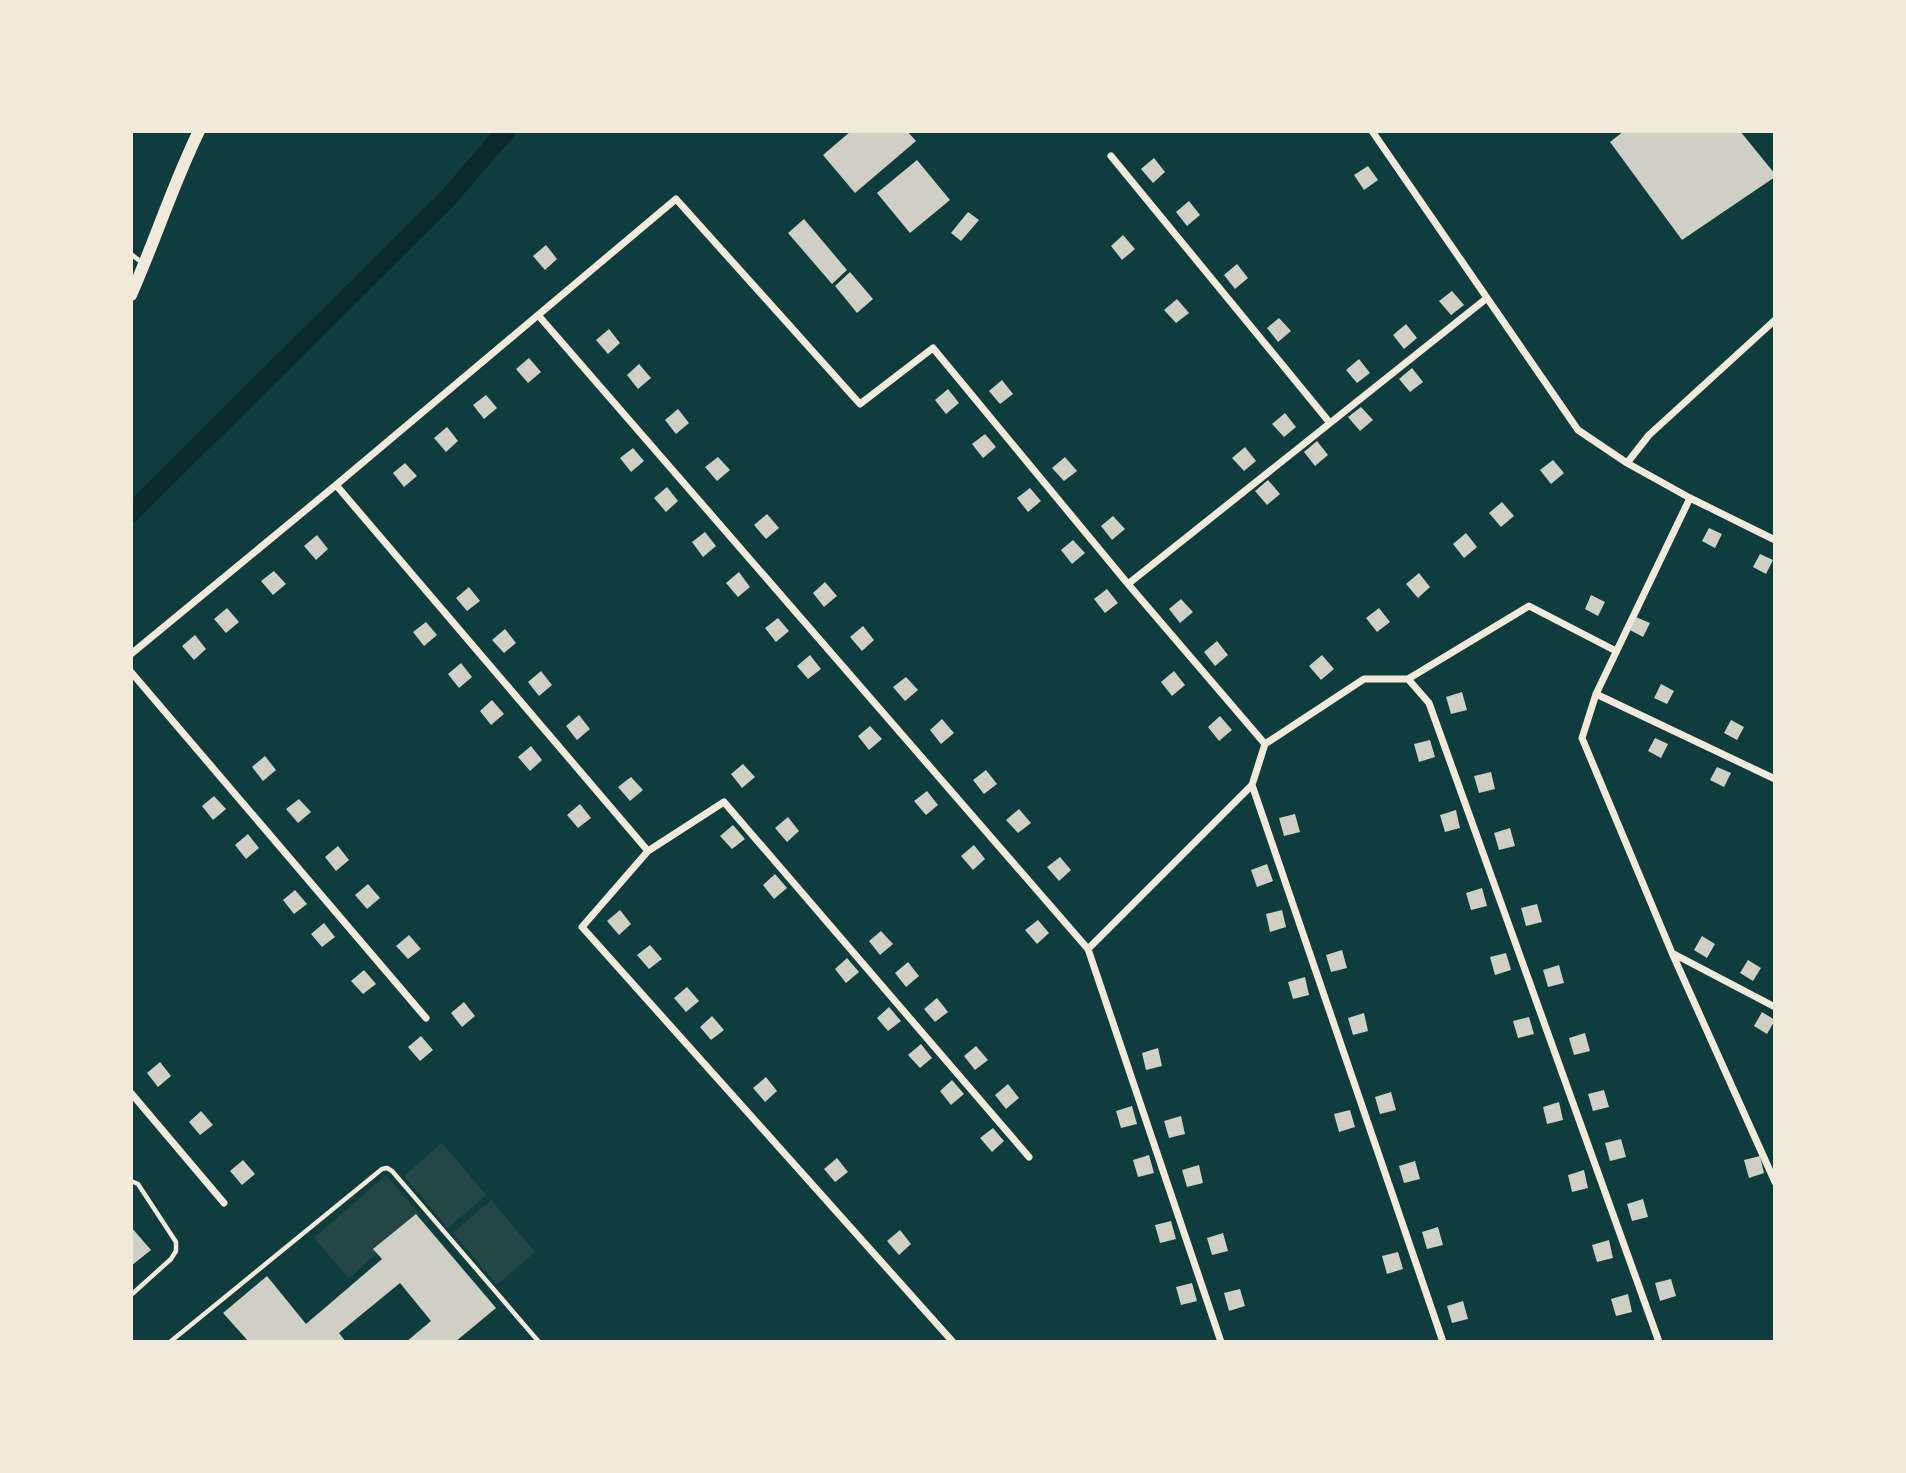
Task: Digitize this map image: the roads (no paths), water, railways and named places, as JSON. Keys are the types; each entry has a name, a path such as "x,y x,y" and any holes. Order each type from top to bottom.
{"main road":[{"path":"131,295 183,164 199,131"}],"street":[{"path":"1372,131 1578,430 1628,463 1690,498 1775,540"},
{"path":"1111,156 1330,423"},
{"path":"131,654 676,199 860,404 933,348 1128,584 1265,744"},
{"path":"1128,584 1487,298"},
{"path":"538,315 1088,949 1221,1342"},
{"path":"1628,463 1649,435 1775,320"},
{"path":"336,485 648,851"},
{"path":"1690,498 1596,694 1582,738 1672,953 1775,1182"},
{"path":"1088,949 1252,785 1265,744 1364,679 1408,679 1529,606 1616,651"},
{"path":"131,672 426,1018"},
{"path":"1408,679 1429,703 1659,1342"},
{"path":"1596,694 1775,779"},
{"path":"1252,785 1443,1342"},
{"path":"953,1342 582,927 648,851 723,802 1029,1157"},
{"path":"1672,953 1775,1007"},
{"path":"131,1093 224,1203"}],"lane":[{"path":"131,254 145,265"},
{"path":"170,1342 382,1169 387,1168 393,1171 539,1342"},
{"path":"131,1181 138,1184 176,1242 176,1251 171,1259 131,1295"}],"waterway":[{"path":"131,513 447,199 506,131"}]}
